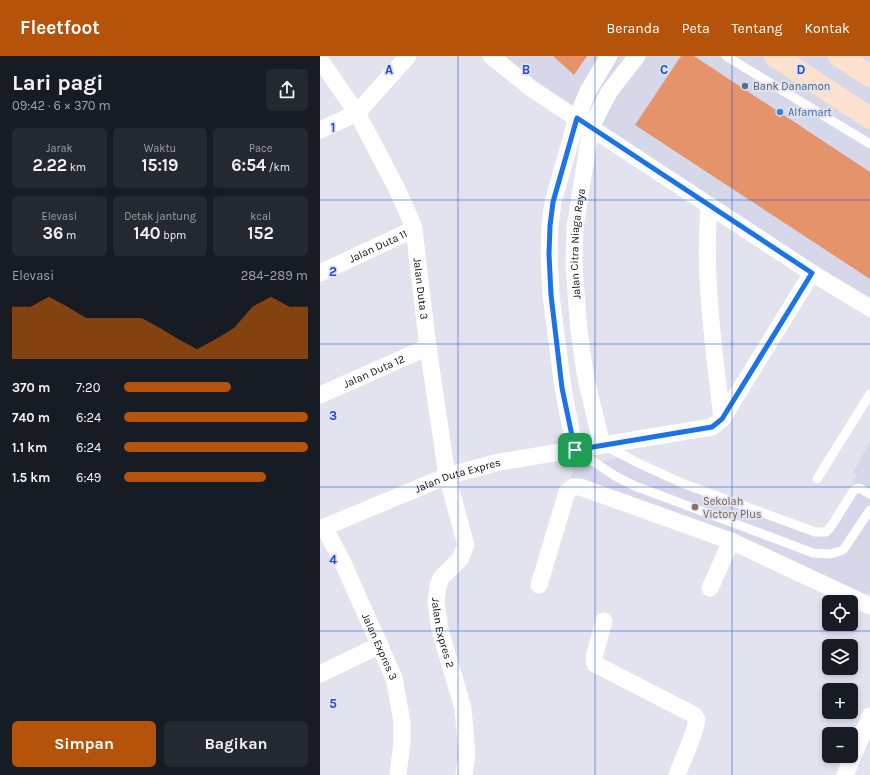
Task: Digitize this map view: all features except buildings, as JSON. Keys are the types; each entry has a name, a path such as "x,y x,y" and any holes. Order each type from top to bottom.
{"street":[{"path":"320,130 356,112 408,56"},
{"path":"491,56 532,89 812,273 870,308"},
{"name":"Jalan Citra Niaga Raya","path":"602,445 586,379 579,331 574,266 575,227 588,91 609,56"},
{"name":"Jalan Citra Niaga Raya","path":"575,450 562,388 551,295 549,254 553,202 584,122 637,56"},
{"path":"775,56 870,118"},
{"path":"839,56 870,76"},
{"name":"Jalan Duta 3","path":"320,60 356,112 396,187 414,229 428,347 447,476"},
{"path":"709,206 707,233 708,284 722,419"},
{"name":"Jalan Duta 11","path":"320,273 414,229"},
{"path":"722,419 812,273"},
{"name":"Jalan Duta 12","path":"320,396 428,347"},
{"name":"Jalan Duta Expres","path":"322,528 447,476 499,462 712,427 722,419"},
{"name":"Jalan Expres 2","path":"447,476 466,545 460,559 441,578 438,586 436,602 440,630 463,708 467,754 464,775"},
{"path":"539,585 567,492 574,486 731,541 870,606"},
{"name":"Jalan Expres 3","path":"322,528 343,563 394,678 402,722 402,742 398,775"},
{"path":"710,588 731,541"},
{"path":"604,621 594,657 595,664 694,715 697,720 693,735 677,775"},
{"path":"320,674 380,645"},
{"path":"845,775 870,716"}],"lane":[{"path":"726,56 870,144"},
{"path":"817,479 870,394"},
{"path":"602,445 682,483 815,532 826,532 830,528 854,490 858,488 870,494"},
{"path":"575,450 615,476 635,486 813,553 831,554 843,550 870,510"}],"shaded area":[{"path":"488,56 870,56 870,304"},
{"name":"Sekolah Victory Plus","path":"870,441 870,590 865,598 571,478 573,468 618,458 824,535 857,475 853,473"}],"place":[{"name":"Bank Danamon","path":"745,86"},
{"name":"Alfamart","path":"780,112"},
{"name":"Sekolah Victory Plus","path":"695,507"}],"route":[{"path":"577,118 812,273 722,419 712,427 575,450 562,388 551,295 549,254 553,202 577,118"}]}
